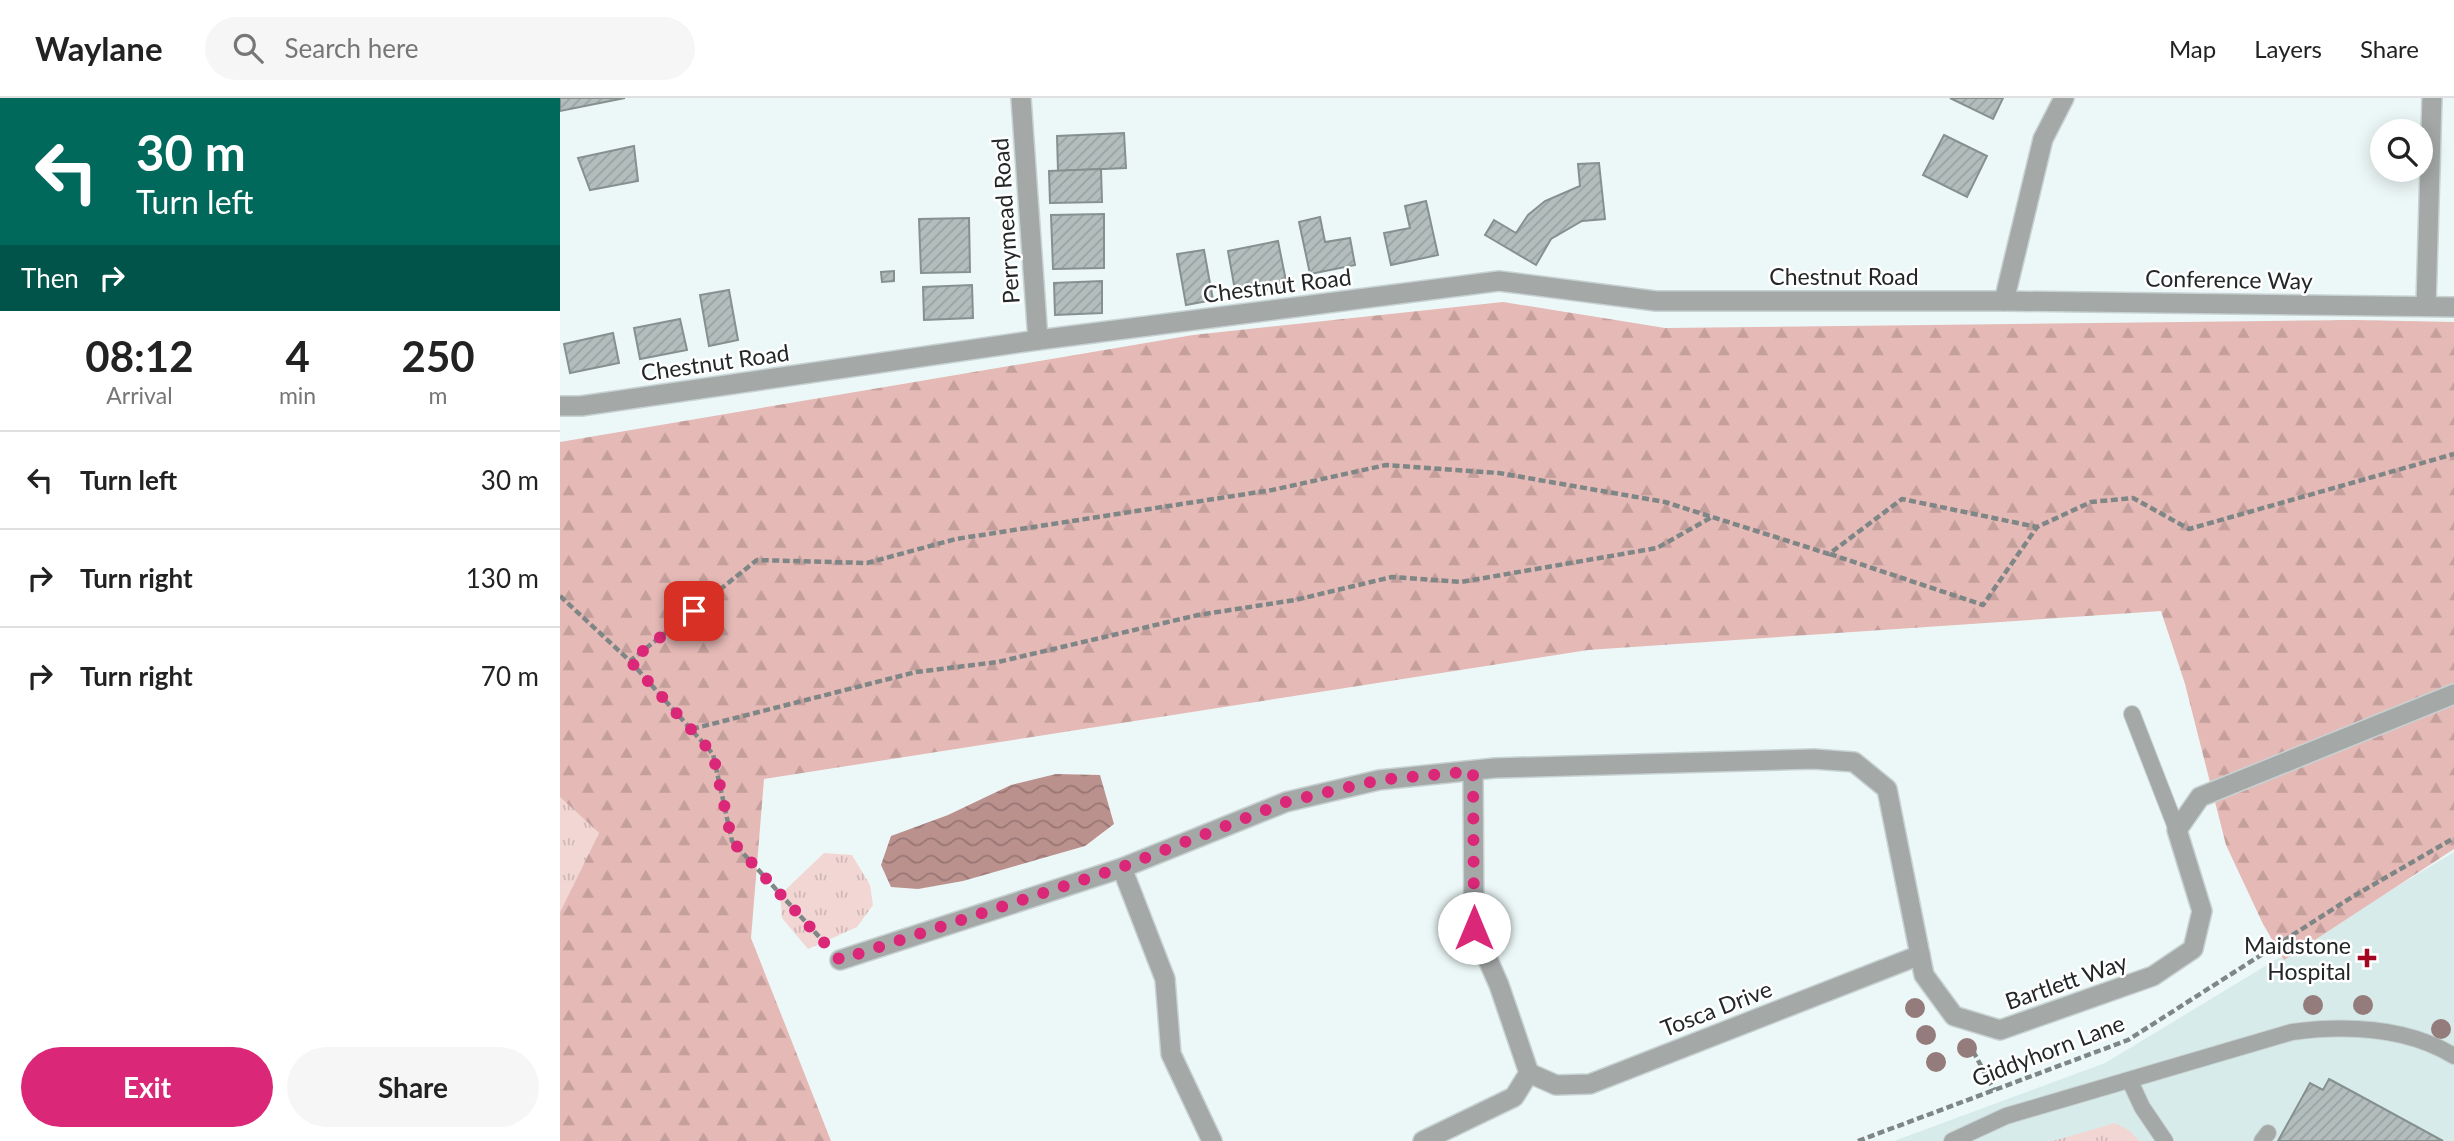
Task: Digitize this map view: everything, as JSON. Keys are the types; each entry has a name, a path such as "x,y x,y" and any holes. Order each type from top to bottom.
{"street":[{"name":"Perrymead Road","path":"1021,98 1038,340"},
{"path":"2004,301 2043,139 2064,98"},
{"path":"2426,306 2432,98"},
{"name":"Chestnut Road","path":"560,406 581,406 1038,340 1499,281 1656,301 2004,301"},
{"name":"Conference Way","path":"2004,301 2454,307"},
{"path":"2177,830 2200,797 2454,694"},
{"name":"Bartlett Way","path":"840,960 1122,867 1286,802 1379,780 1473,771 1814,759 1854,762 1887,789 1924,975 1954,1016 2000,1030 2153,976 2193,949 2202,911 2177,830"},
{"path":"1423,1141 1514,1097 1529,1073 1499,985 1474,928 1473,771"},
{"path":"1122,867 1165,979 1171,1054 1212,1141"},
{"name":"Tosca Drive","path":"1529,1073 1556,1085 1590,1084 1920,955"}],"lane":[{"path":"2132,713 2177,830"},
{"path":"1952,1141 2006,1116 2292,1032 2334,1026 2373,1030 2441,1049 2454,1056"},
{"path":"2130,1081 2142,1107 2165,1141"}],"path":[{"path":"630,661 757,560 867,563 956,539 1272,490 1386,465 1499,473 1665,502 1983,605 2037,527 2091,502 2133,499 2189,529 2454,454"},
{"path":"1829,554 1902,499 2037,527"},
{"path":"692,730 916,672 998,662 1185,618 1295,600 1392,577 1461,582 1657,548 1712,517"},
{"path":"560,596 630,661 713,754 732,841 840,960"},
{"name":"Giddyhorn Lane","path":"1858,1141 2128,1040 2352,897 2454,838"}],"shaded area":[{"name":"Maidstone Hospital","path":"2454,852 2454,1141 1894,1141 2105,1063"}],"green space":[{"path":"1503,302 1665,328 2355,320 2454,322 2454,849 2284,960 2263,924 2226,845 2185,684 2161,611 1588,650 764,779 751,938 831,1141 560,1141 560,912 599,833 560,797 560,442 1193,335"},
{"path":"560,797 599,833 560,912"},
{"path":"824,853 852,855 870,885 873,905 857,927 808,949 782,918 780,895"},
{"path":"2115,1123 2130,1131 2139,1141 2053,1141"}],"water":[{"path":"1056,774 1100,775 1114,824 1085,846 963,881 918,889 891,887 881,865 891,836 948,815 1011,785"}],"building":[{"path":"560,98 625,98 560,111"},
{"path":"1950,98 2003,98 1993,119"},
{"path":"1124,133 1126,168 1058,171 1057,136"},
{"path":"1944,135 1987,156 1967,197 1923,175"},
{"path":"634,146 638,181 590,190 578,158"},
{"path":"1599,163 1605,219 1582,221 1551,239 1536,265 1485,235 1494,220 1516,233 1528,215 1545,201 1580,186 1578,164"},
{"path":"1101,169 1102,202 1050,203 1049,171"},
{"path":"1426,201 1438,255 1391,265 1384,233 1410,228 1405,206"},
{"path":"1104,214 1104,268 1053,269 1051,215"},
{"path":"1320,217 1325,242 1350,238 1355,265 1310,274 1299,222"},
{"path":"969,218 970,272 921,273 919,219"},
{"path":"1278,241 1287,286 1236,296 1228,251"},
{"path":"1204,250 1213,300 1186,305 1177,254"},
{"path":"894,271 894,281 882,282 881,272"},
{"path":"1102,281 1102,313 1055,315 1054,283"},
{"path":"972,285 973,318 924,320 923,287"},
{"path":"729,290 738,340 709,346 700,295"},
{"path":"680,319 687,350 640,359 634,328"},
{"path":"613,333 619,363 570,373 564,344"},
{"path":"2329,1079 2443,1141 2278,1141 2310,1083 2323,1090"}],"place":[{"name":"Maidstone Hospital","path":"2367,958"}],"route":[{"path":"694,611 630,661 713,754 732,841 840,960 1122,867 1286,802 1379,780 1473,771 1474,928"}]}
